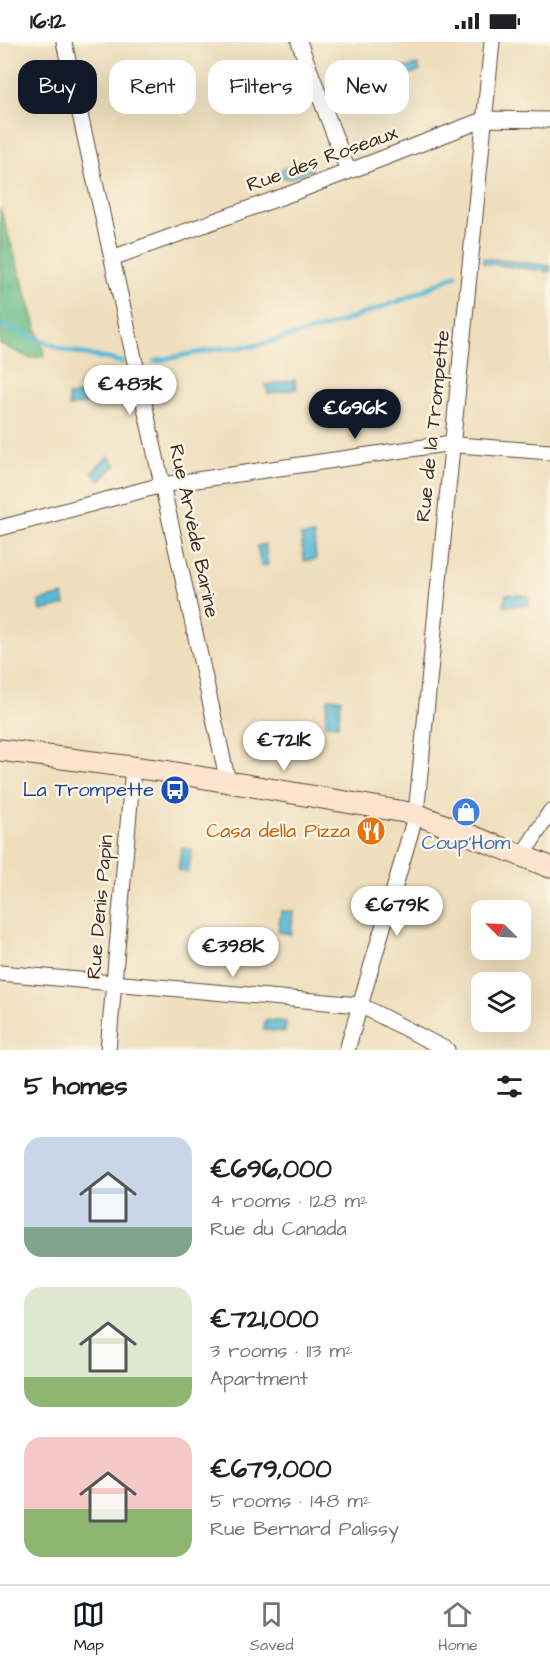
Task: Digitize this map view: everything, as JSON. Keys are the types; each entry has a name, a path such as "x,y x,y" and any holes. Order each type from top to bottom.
{"street":[{"name":"Rue Arvède Barine","path":"64,42 228,782"},
{"path":"299,42 348,171"},
{"name":"Rue de la Trompette","path":"347,1050 416,814 492,42"},
{"name":"Rue des Roseaux","path":"112,258 485,119 550,120"},
{"path":"0,528 162,485 433,445 453,444 550,452"},
{"path":"0,750 228,782 416,814 550,867"},
{"name":"Rue Denis Papin","path":"108,1050 133,768"},
{"path":"522,856 550,812"},
{"path":"0,973 360,1005 447,1050"}],"green space":[{"path":"0,208 45,356 30,358 0,344"}],"water":[{"path":"418,65 420,72 409,74 409,67"},
{"path":"309,159 312,170 288,179 281,177 282,169"},
{"path":"483,258 550,266 550,272 483,263"},
{"path":"295,380 297,389 268,394 266,385"},
{"path":"97,391 99,401 69,407 68,396"},
{"path":"108,456 116,465 100,481 92,472"},
{"path":"314,535 316,559 304,561 301,536"},
{"path":"265,544 268,565 261,566 257,546"},
{"path":"506,594 528,596 529,605 504,606"},
{"path":"63,595 65,605 41,611 39,601"},
{"path":"328,698 341,699 338,725 325,724"},
{"path":"182,848 192,850 188,872 178,870"},
{"path":"281,911 293,912 291,934 278,932"},
{"path":"265,1020 286,1022 285,1032 264,1030"}],"waterway":[{"path":"155,361 217,349 254,346 327,327 407,298 456,275"},
{"path":"0,324 65,350 122,362"}],"place":[{"name":"La Trompette","path":"175,790"},
{"name":"Coup'Hom","path":"466,812"},
{"name":"Casa della Pizza","path":"371,831"}]}
